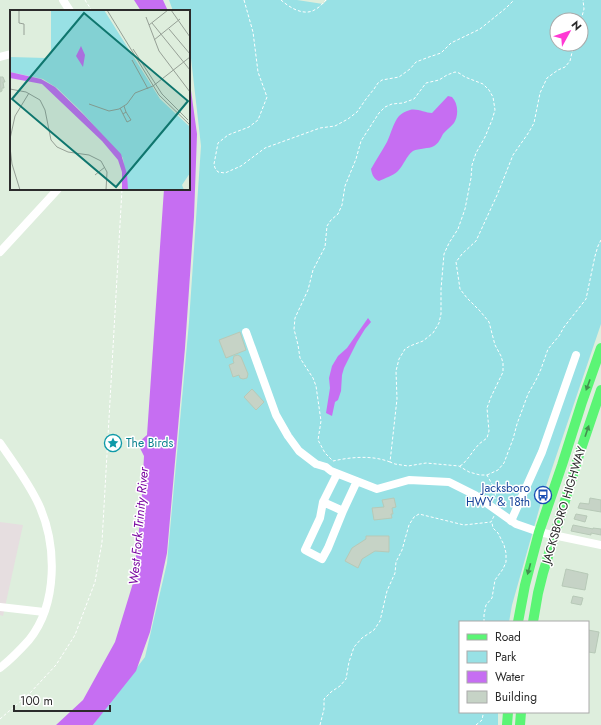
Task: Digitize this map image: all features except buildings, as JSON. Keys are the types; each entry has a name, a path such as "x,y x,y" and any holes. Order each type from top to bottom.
{"main road":[{"name":"JACKSBORO HIGHWAY","path":"518,621 525,585 539,532 601,348"},
{"name":"JACKSBORO HIGHWAY","path":"533,621 538,593 578,455 601,390"},
{"path":"507,725 508,713"},
{"path":"520,725 521,713"}],"street":[{"path":"63,0 69,10"},
{"path":"0,57 10,54"},
{"path":"0,252 57,190"},
{"path":"246,332 276,415 299,451 316,464 326,467 337,474 377,489 409,480 449,482 475,495 516,524 539,532 601,545"},
{"path":"511,521 542,452 576,355"},
{"path":"0,443 20,472 38,504 48,530 52,575 48,600 37,627 29,640 0,668"},
{"path":"337,474 323,502 320,518 305,550 322,558 328,548 356,481"},
{"path":"323,502 343,511"},
{"path":"0,607 44,612"}],"path":[{"path":"85,0 91,10"},
{"path":"244,0 253,32 258,72 267,97 258,120 249,127 228,135 218,143 214,164 218,172 225,173 241,166 265,148 320,128 335,126 348,119 357,112 378,83 382,80 399,77 410,69 416,62 429,56 441,53 451,43 480,29 514,0"},
{"path":"281,0 290,7 305,12 316,10 326,0"},
{"path":"582,0 583,12"},
{"path":"459,466 463,464 474,450 487,438 489,431 487,408 503,372 503,363 495,345 489,322 460,289 456,262 476,241 498,193 513,155 534,123 540,93 547,78 570,61 572,52"},
{"path":"390,462 397,399 396,371 399,359 406,349 423,341 433,333 439,323 444,254 458,229 465,209 472,165 495,110 493,97 483,84 455,72 439,80 426,84 414,99 403,103 392,104 385,107 379,113 361,140 356,159 345,186 342,205 338,214 327,226 325,247 313,270 308,290 295,318 294,329 300,358 316,386 321,421 318,440 325,453 333,461 356,458 383,460 395,464 408,466 426,463 459,466 469,472 480,475 487,475 498,470 504,463 514,439 517,424 528,394 541,369 548,349 586,299 595,256 601,240"},
{"path":"0,718 30,693 56,665 75,635 95,582 102,542 122,190"},
{"path":"484,621 486,605 492,598 495,580 506,562 504,545 498,533 493,528 491,522 494,515 496,495 487,475"},
{"path":"320,725 324,708 324,699 346,679 349,662 354,647 362,638 374,630 380,622 387,591 395,573 396,562 402,550 409,525 414,517 419,514 464,525 491,522"},
{"path":"476,725 482,720 482,713"}],"shaded area":[{"path":"0,522 23,525 3,616 0,615"}],"green space":[{"path":"169,0 297,0 323,4 327,0 601,0 601,324 544,492 512,605 509,621 459,621 459,713 498,713 498,725 93,725 145,657 167,563 189,322 201,146 190,56 190,10 173,10"}],"water":[{"path":"134,0 163,0 168,10 140,10"},
{"path":"190,83 197,134 194,217 185,348 167,553 150,632 136,671 93,725 56,725 83,700 115,642 133,583 141,512 144,456 139,446 140,441 147,435 164,190 190,190"},
{"path":"448,96 452,97 456,102 457,116 454,123 443,134 437,144 432,147 413,151 396,173 379,181 376,179 371,169 387,142 399,116 413,110 432,113"},
{"path":"368,318 371,322 357,342 344,368 341,391 338,400 335,402 332,416 326,413 330,388 329,378 332,366"}],"place":[{"name":"The Birds","path":"113,443"},
{"name":"Jacksboro HWY & 18th","path":"543,495"}],"water label":[{"name":"West Fork Trinity River","path":"138,526"}]}
